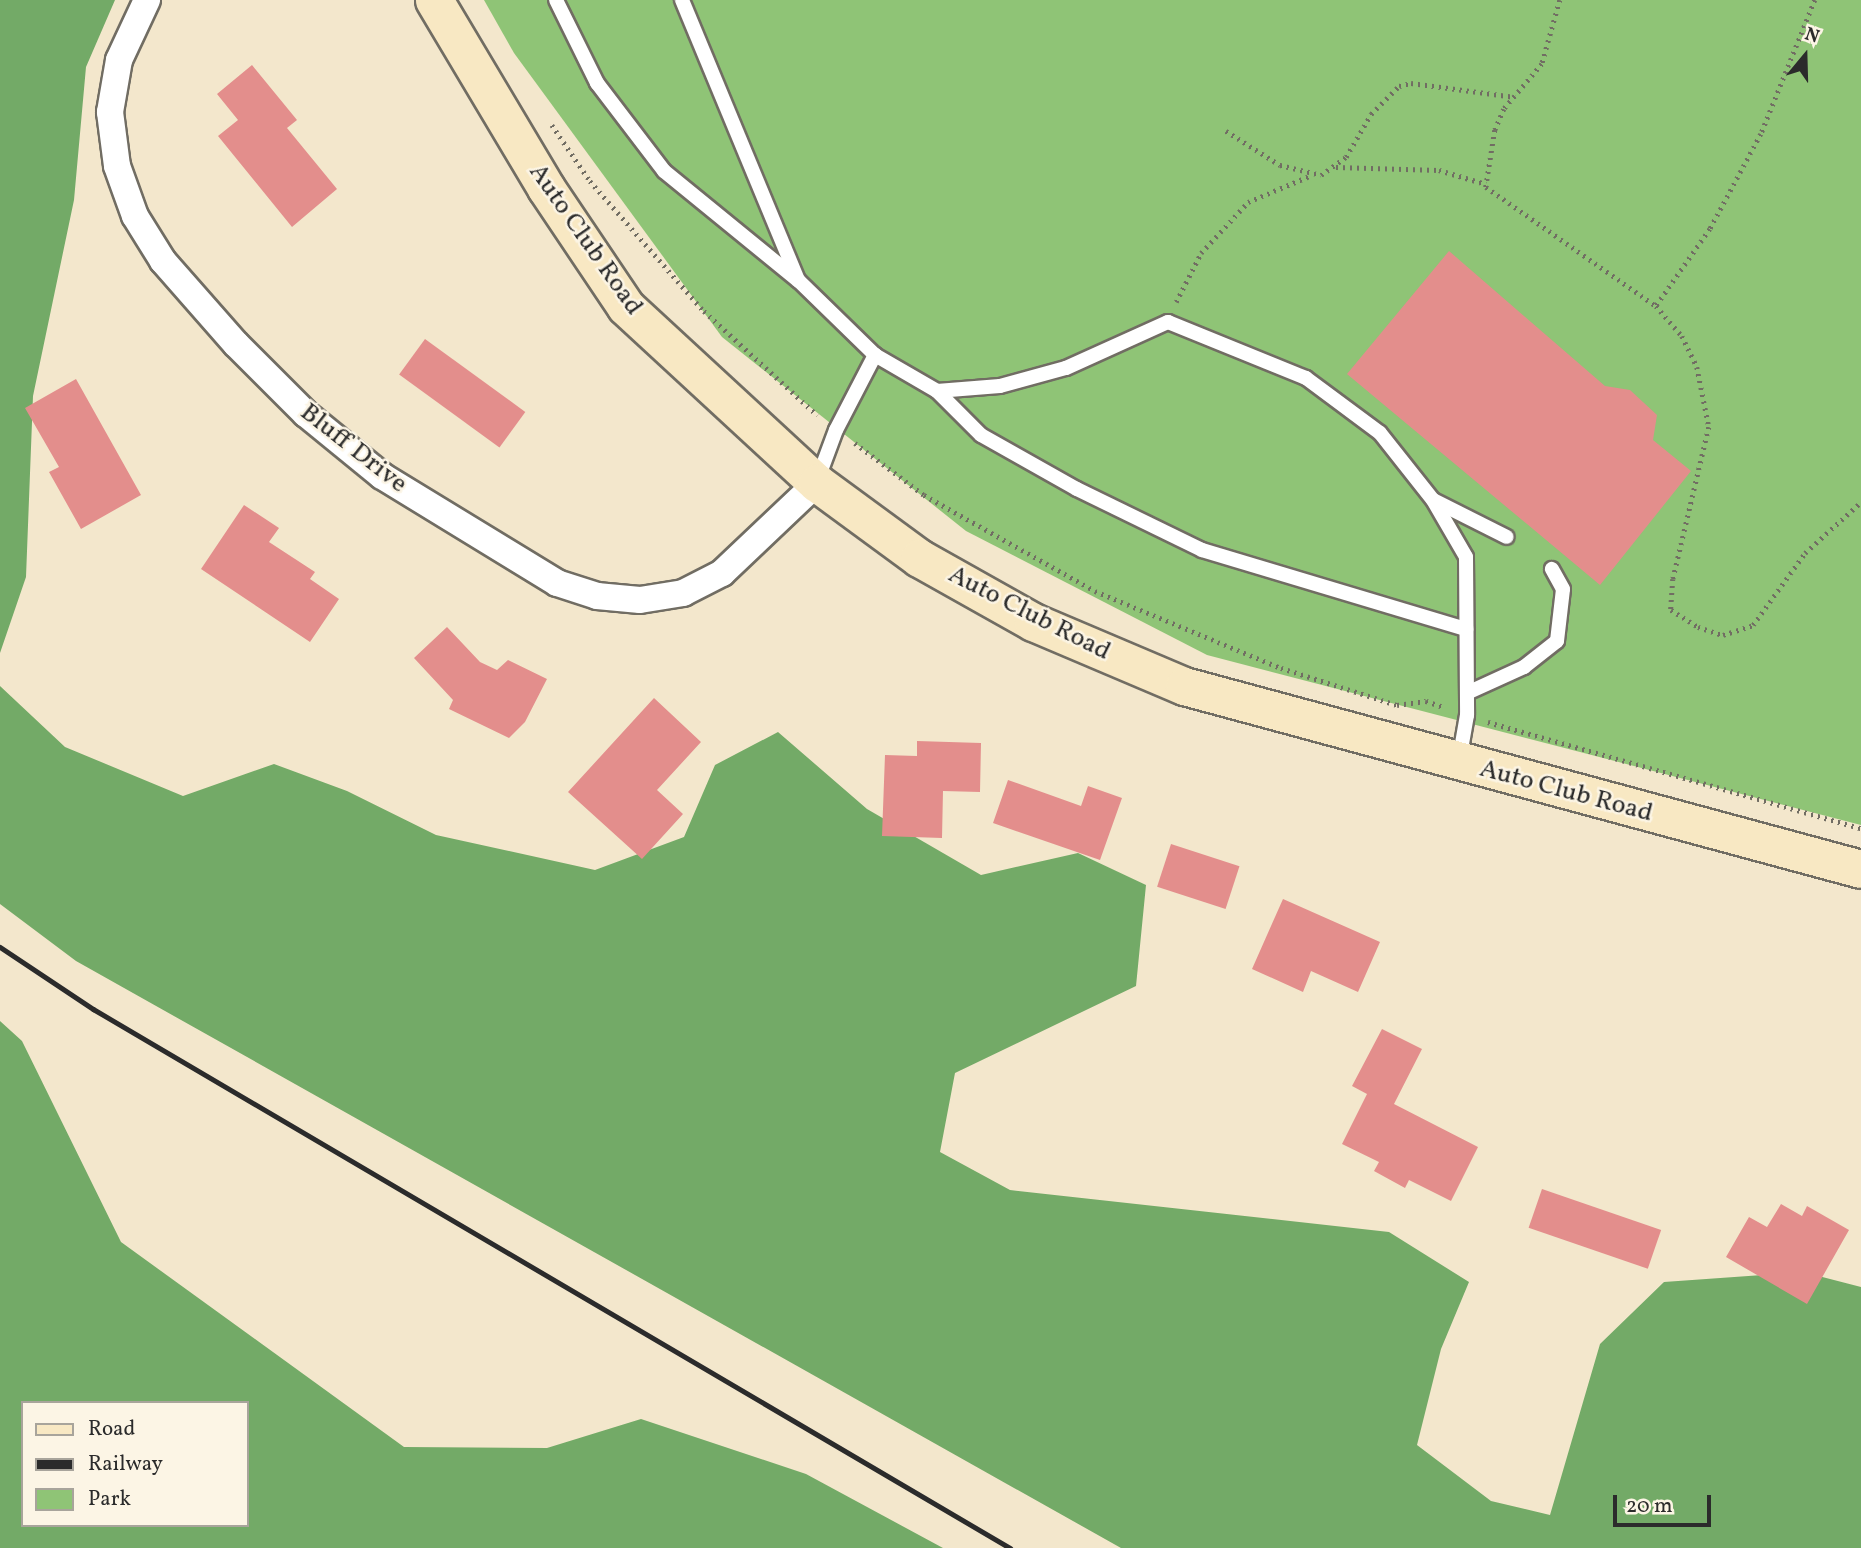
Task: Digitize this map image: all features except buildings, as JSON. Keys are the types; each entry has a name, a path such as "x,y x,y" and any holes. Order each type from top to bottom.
{"street":[{"name":"Bluff Drive","path":"147,0 119,60 110,112 117,166 135,216 163,261 236,344 306,414 382,476 557,583 597,596 639,600 683,593 722,573 817,483"},
{"name":"Auto Club Road","path":"434,0 547,188 626,307 817,483 919,558 1033,622 1184,686 1459,763 1861,869"}],"lane":[{"path":"556,0 597,83 664,171 799,281 875,355 937,391 981,435 1077,489 1202,550 1466,629"},
{"path":"682,0 799,281"},
{"path":"937,391 1000,386 1066,368 1168,322 1306,378 1380,433 1433,500 1465,557 1467,693 1459,763"},
{"path":"817,483 836,430 875,355"},
{"path":"1433,500 1507,537"},
{"path":"1467,693 1524,667 1557,641 1563,589 1552,569"}],"path":[{"path":"1486,184 1495,130 1542,64 1560,0"},
{"path":"1656,306 1710,229 1760,134 1815,0"},
{"path":"1335,167 1371,114 1399,86 1424,85 1516,97"},
{"path":"1226,131 1280,165 1315,174"},
{"path":"1168,322 1184,281 1221,227 1248,202 1335,167 1439,170 1486,184 1656,306 1682,337 1697,367 1709,426 1672,579 1671,610 1698,627 1723,635 1754,625 1805,553 1861,502"}],"green space":[{"path":"0,0 115,0 86,67 74,200 33,396 26,577 0,653"},
{"path":"484,0 1861,0 1861,825 1207,655 966,531 722,337 514,53"},
{"path":"0,686 65,747 183,796 274,764 347,791 436,835 595,870 684,837 715,765 778,732 867,809 981,875 1078,853 1146,885 1136,986 955,1073 940,1152 1010,1190 1389,1232 1469,1282 1441,1349 1417,1445 1491,1501 1550,1515 1600,1344 1664,1282 1803,1272 1861,1287 1861,1548 1121,1548 76,961 0,904"},
{"path":"0,1021 22,1041 121,1242 404,1447 547,1448 641,1419 806,1474 943,1548 0,1548"}],"railway":[{"path":"0,947 93,1009 1010,1548"}]}
